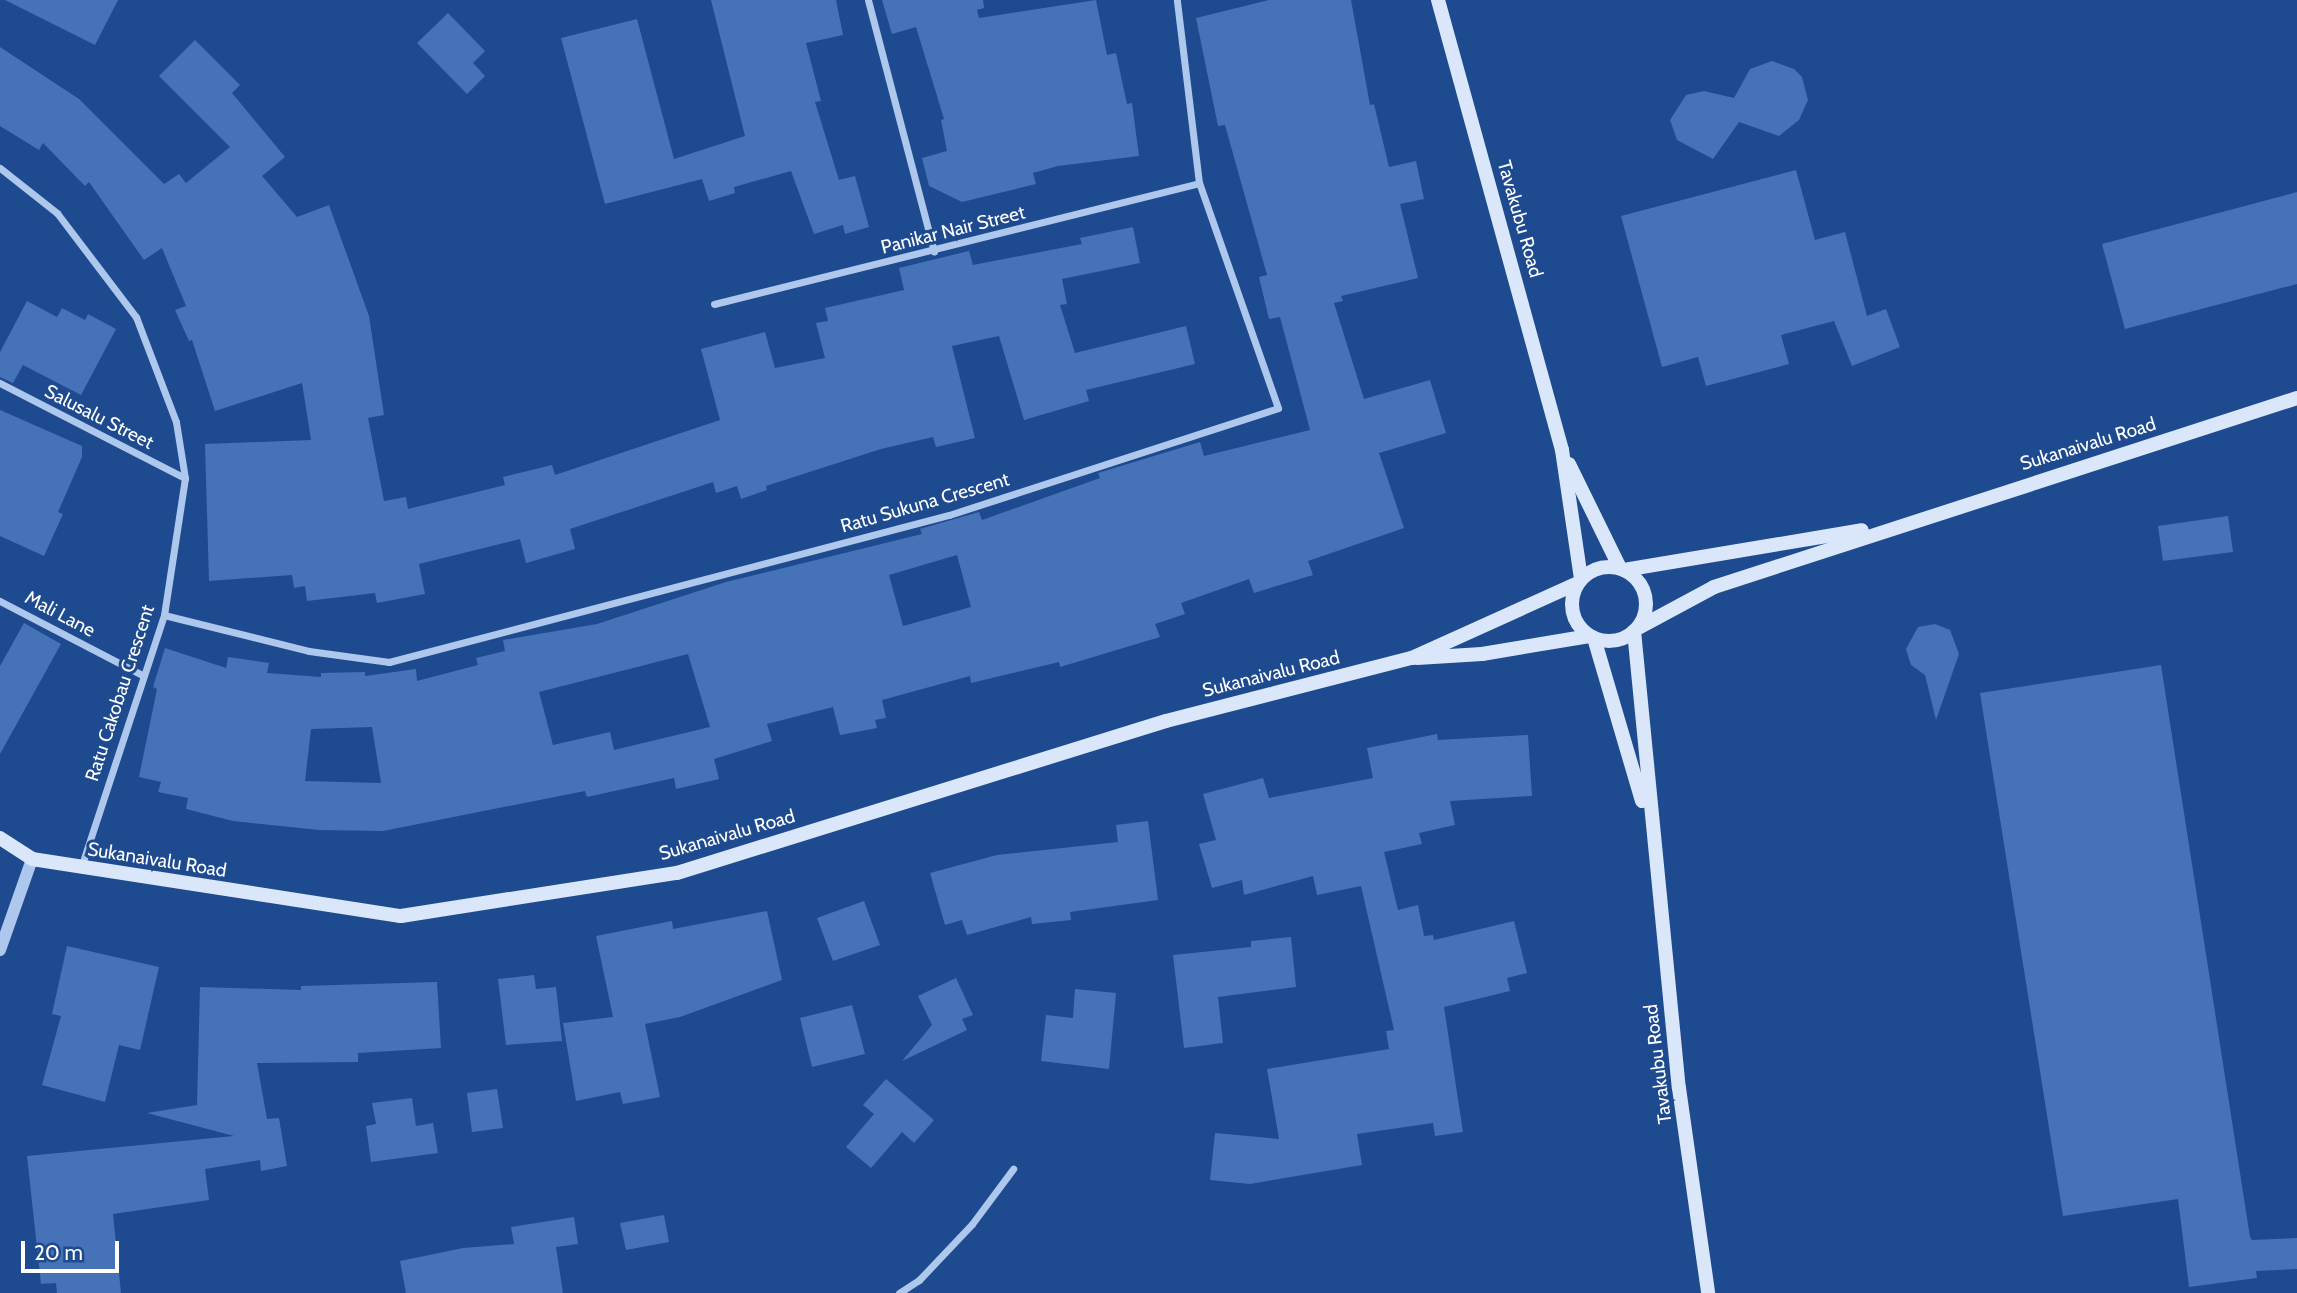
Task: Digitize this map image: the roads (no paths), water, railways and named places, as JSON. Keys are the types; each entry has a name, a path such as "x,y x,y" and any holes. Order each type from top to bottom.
{"main road":[{"name":"Tavakubu Road","path":"1438,0 1562,450 1579,581"},
{"name":"Sukanaivalu Road","path":"1636,630 1714,587 1891,526 2297,398"},
{"name":"Tavakubu Road","path":"1562,450 1622,569"},
{"name":"Sukanaivalu Road","path":"1622,569 1773,541 1891,526"},
{"path":"1603,567 1622,569 1644,589 1645,616 1636,630 1611,642 1592,637 1572,612 1579,581 1603,567"},
{"name":"Sukanaivalu Road","path":"0,838 32,859 401,916 663,875 1166,721 1412,657 1579,581"},
{"name":"Tavakubu Road","path":"1636,630 1651,830 1679,1088 1708,1293"},
{"name":"Tavakubu Road","path":"1592,637 1651,830"},
{"name":"Sukanaivalu Road","path":"1412,657 1461,656 1592,637"}],"street":[{"path":"868,0 934,252"},
{"name":"Ratu Sukuna Crescent","path":"164,615 309,651 389,662 949,515 1278,408 1199,183 1177,0"},
{"name":"Ratu Cakobau Crescent","path":"0,168 57,213 136,317 176,422 185,478 164,615 142,675 81,868"},
{"name":"Panikar Nair Street","path":"714,304 934,252 1199,183"},
{"name":"Salusalu Street","path":"0,383 185,478"},
{"name":"Mali Lane","path":"0,601 142,675"},
{"path":"0,950 32,859"},
{"path":"899,1293 919,1280 972,1224 1013,1169"}]}
